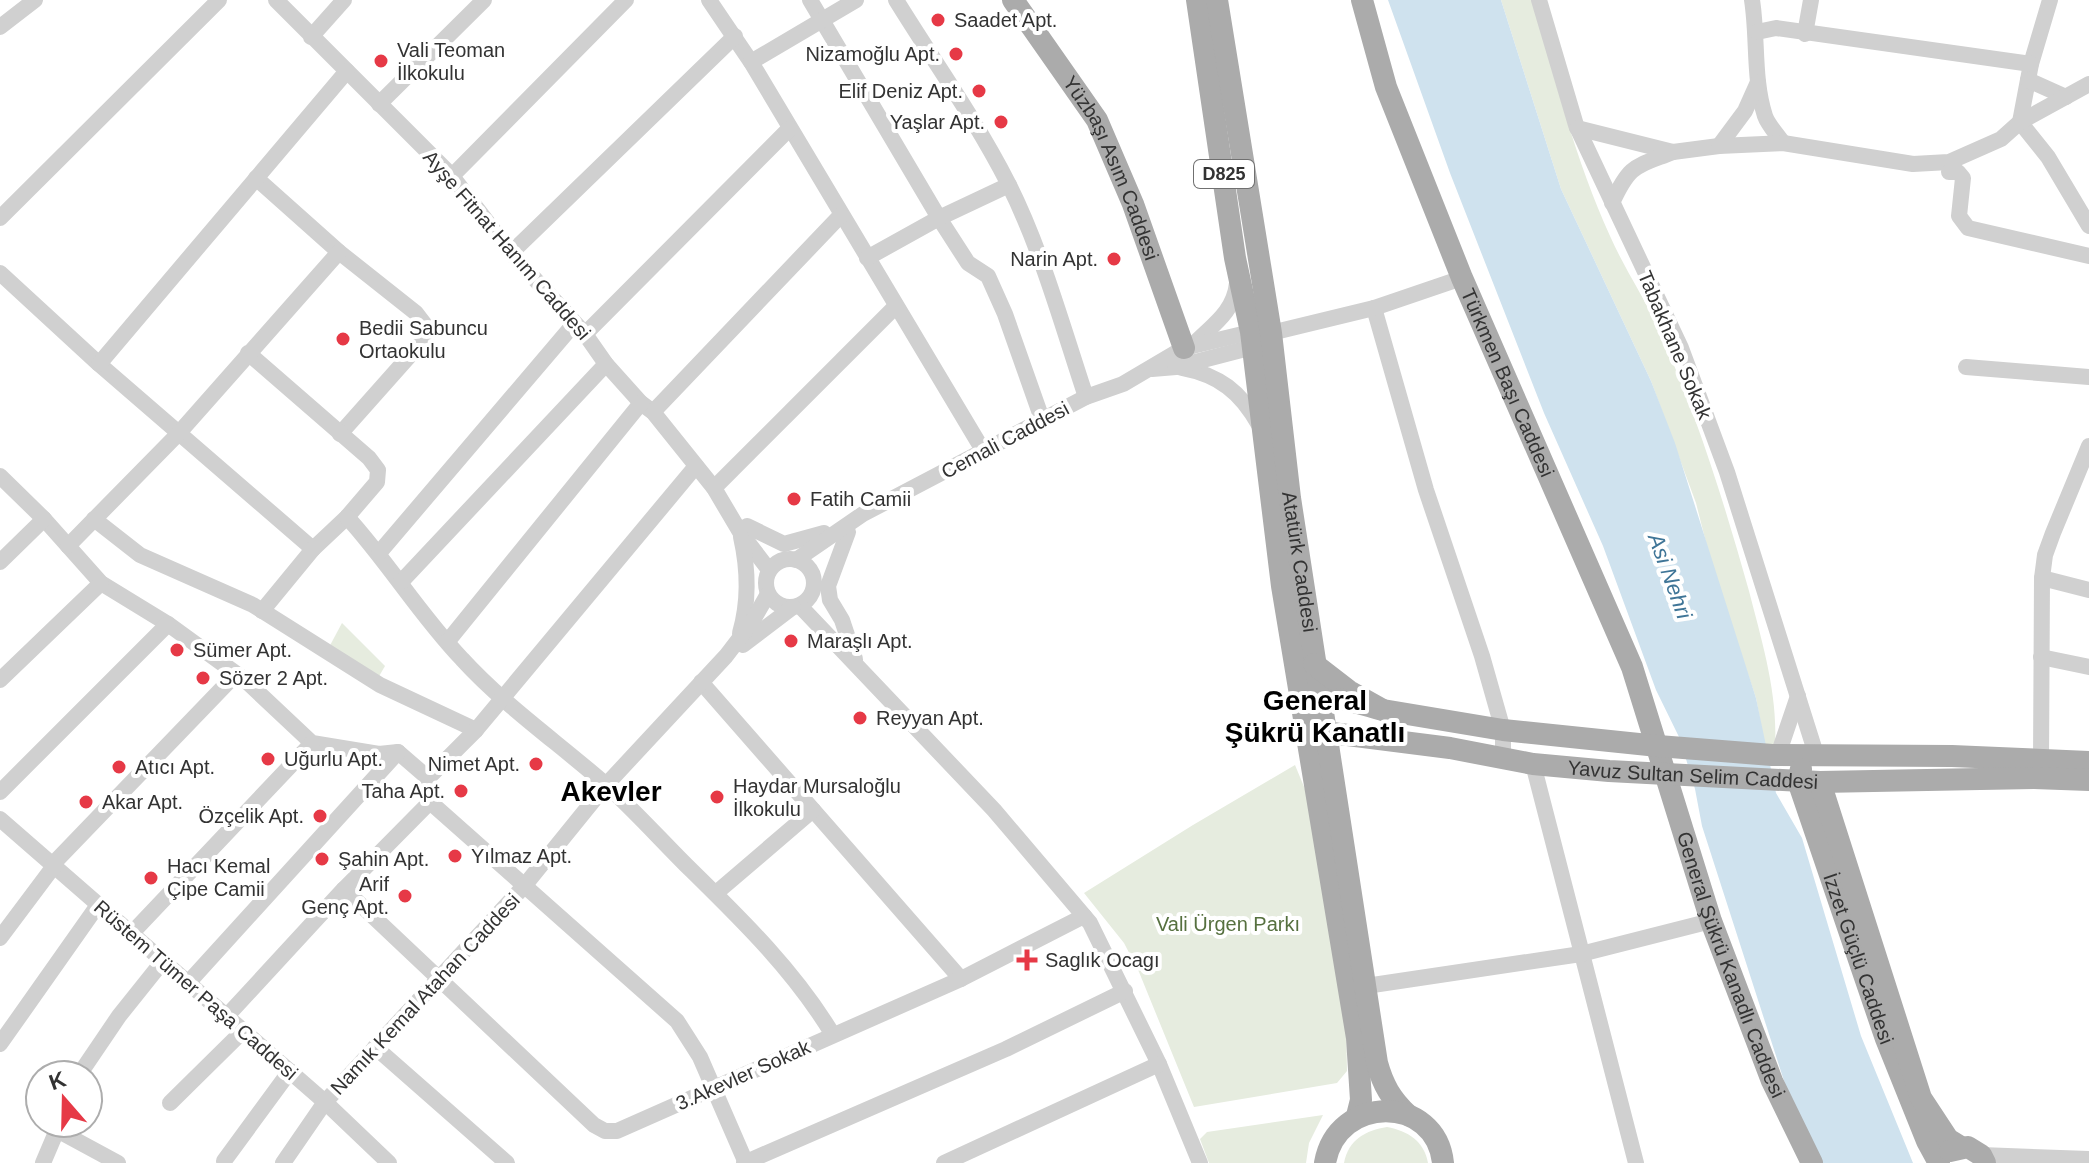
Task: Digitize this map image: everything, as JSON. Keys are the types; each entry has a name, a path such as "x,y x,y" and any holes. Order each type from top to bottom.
{"main road":[{"name":"Yüzbaşı Asım Caddesi","path":"1013,0 1097,120 1133,204 1184,354"},
{"name":"Atatürk Caddesi","path":"1197,0 1238,270 1258,337 1290,498 1314,664 1312,710"},
{"name":"Atatürk Caddesi","path":"1217,0 1258,337 1264,432 1282,586 1312,710 1357,1038 1361,1100 1357,1116"},
{"name":"Türkmen Başı Caddesi","path":"1362,0 1386,87 1462,278 1632,667 1669,761"},
{"name":"Yavuz Sultan Selim Caddesi","path":"1314,664 1349,691 1383,710 1800,781 2089,780"},
{"path":"1312,710 1332,698 1383,710"},
{"name":"Yavuz Sultan Selim Caddesi","path":"1312,710 1324,732 1450,748 1533,764 1816,754 2089,762"},
{"path":"1324,732 1377,1063 1392,1100 1424,1125 1436,1140 1443,1163"},
{"path":"1800,781 1803,766 1816,754"},
{"name":"General Şükrü Kanadlı Caddesi","path":"1669,761 1711,921 1772,1081 1812,1163"},
{"name":"İzzet Güçlü Caddesi","path":"1800,781 1921,1098 1948,1139 1976,1155"},
{"name":"İzzet Güçlü Caddesi","path":"1800,781 1886,1039 1927,1141 1940,1163 1948,1152 1976,1155"},
{"path":"1325,1163 1331,1142 1342,1127 1357,1116 1391,1110 1408,1115"}],"street":[{"path":"0,27 35,0"},
{"path":"0,218 219,0"},
{"name":"Ayşe Fitnat Hanım Caddesi","path":"276,0 452,176 511,253 544,287 606,364 696,466 743,529 782,563 808,567 814,586 857,662"},
{"path":"311,37 344,0"},
{"path":"379,104 484,0"},
{"path":"709,0 751,62 984,452"},
{"path":"810,0 968,263 988,276 1005,314 1042,419"},
{"path":"751,62 856,0"},
{"path":"896,0 988,145 1009,185 1033,241 1086,397"},
{"name":"Tabakhane Sokak","path":"1539,0 1577,128 1681,348 1727,472 1816,754"},
{"path":"1752,0 1757,32 1758,82 1766,119 1783,143"},
{"path":"1805,34 1811,0"},
{"path":"2050,0 2020,122 2048,157 2089,226"},
{"path":"452,176 615,3"},
{"path":"1757,32 1776,28 2030,72 2066,97"},
{"path":"511,253 735,36"},
{"path":"99,364 347,71"},
{"path":"1719,146 1745,111 1758,82"},
{"path":"1612,203 1633,168 1673,152 1719,146 1783,143 1913,164 1949,162 2001,139 2020,122 2089,84"},
{"path":"1577,128 1673,152"},
{"path":"379,553 580,329 789,129"},
{"path":"1949,172 1958,172 1963,178 1959,216 1968,228 2089,256"},
{"path":"256,178 339,252 416,313 429,330 428,335 340,434"},
{"path":"867,258 939,218 1009,185"},
{"path":"448,641 647,408 841,215"},
{"path":"68,546 178,434 339,252"},
{"name":"Cemali Caddesi","path":"1184,354 1225,315 1234,301 1238,270"},
{"path":"0,273 178,434 313,549"},
{"path":"1258,337 1374,308 1462,278"},
{"path":"714,488 896,306"},
{"path":"1374,308 1426,490 1482,656 1503,730 1503,758"},
{"name":"Cemali Caddesi","path":"1184,354 1258,337"},
{"name":"Cemali Caddesi","path":"782,563 1086,397 1123,384 1184,354 1258,337"},
{"path":"248,353 369,458 378,470 377,482 347,517 313,549 262,611"},
{"path":"1184,354 1239,395 1264,432"},
{"path":"401,582 606,364"},
{"path":"1966,367 2089,377"},
{"path":"2041,760 2042,578 2049,544 2089,446"},
{"path":"428,778 476,730 696,466"},
{"path":"0,476 44,519 101,583 168,624 236,674 312,743 379,754 398,752 428,778 430,802 677,1021 700,1057 745,1163 1006,1049 1125,991"},
{"path":"347,517 461,658 503,698 606,785 716,893 783,965 817,1008 833,1035"},
{"path":"0,562 44,519"},
{"path":"94,519 140,555 253,605 380,685 476,730"},
{"path":"739,640 746,587 743,529 784,544 809,539 853,523"},
{"path":"853,523 828,586 830,600 842,620 857,662"},
{"name":"Cemali Caddesi","path":"814,586 853,523"},
{"path":"768,594 766,578 782,563"},
{"path":"2042,578 2089,590"},
{"path":"0,680 101,583"},
{"path":"796,607 814,586"},
{"name":"Ayşe Fitnat Hanım Caddesi","path":"768,594 778,605 796,607 857,662 994,810 1084,916 1125,991 1200,1163"},
{"name":"Namık Kemal Atahan Caddesi","path":"715,669 739,640 768,594"},
{"name":"Namık Kemal Atahan Caddesi","path":"283,1163 325,1102 525,885 606,785 701,682 796,607"},
{"path":"0,792 168,624"},
{"path":"2041,657 2089,667"},
{"path":"0,938 53,866 236,674"},
{"path":"701,682 961,979"},
{"path":"1775,755 1798,696"},
{"path":"131,934 312,743"},
{"path":"188,983 398,752"},
{"path":"1533,764 1636,1163"},
{"path":"226,1017 344,889 430,802"},
{"path":"716,893 813,810"},
{"name":"Rüstem Tümer Paşa Caddesi","path":"0,819 290,1071 389,1163"},
{"path":"344,889 440,977"},
{"path":"0,1044 98,905"},
{"name":"3.Akevler Sokak","path":"440,977 594,1125 605,1131 617,1131 961,979 1084,916"},
{"path":"1366,986 1581,954 1711,921"},
{"path":"90,1059 163,961"},
{"path":"170,1103 243,1031"},
{"path":"375,1047 507,1163"},
{"path":"944,1163 968,1158 1159,1064"},
{"path":"224,1161 290,1071"},
{"path":"43,1163 53,1139"},
{"path":"80,1139 118,1163"},
{"path":"1976,1155 2019,1161 2089,1159"}],"green space":[{"path":"1501,0 1533,0 1567,120 1598,208 1658,328 1697,425 1730,524 1764,648 1772,687 1775,746 1765,746 1756,698 1713,570 1696,503 1651,381 1561,189"},
{"path":"342,623 385,666 378,678 327,651"},
{"name":"Vali Ürgen Parkı","path":"1295,765 1307,794 1346,1024 1347,1071 1337,1083 1194,1107 1139,972 1124,943 1084,893"},
{"path":"1323,1115 1309,1143 1306,1163 1209,1163 1200,1139 1207,1132"},
{"path":"1387,1127 1414,1138 1423,1149 1428,1163 1344,1163 1354,1142 1372,1131"}],"water":[{"name":"Asi Nehri","path":"1388,0 1501,0 1561,189 1651,381 1675,443 1756,698 1776,793 1802,838 1861,1036 1913,1163 1821,1163 1786,1087 1702,826 1680,739 1656,690 1603,546 1544,413 1450,173"}],"place":[{"name":"Saadet Apt.","path":"938,20"},
{"name":"Nizamoğlu Apt.","path":"956,54"},
{"name":"Vali Teoman İlkokulu","path":"381,61"},
{"name":"Elif Deniz Apt.","path":"979,91"},
{"name":"Yaşlar Apt.","path":"1001,122"},
{"name":"Narin Apt.","path":"1114,259"},
{"name":"Bedii Sabuncu Ortaokulu","path":"343,339"},
{"name":"Fatih Camii","path":"794,499"},
{"name":"Maraşlı Apt.","path":"791,641"},
{"name":"Sümer Apt.","path":"177,650"},
{"name":"Sözer 2 Apt.","path":"203,678"},
{"name":"Reyyan Apt.","path":"860,718"},
{"name":"Uğurlu Apt.","path":"268,759"},
{"name":"Nimet Apt.","path":"536,764"},
{"name":"Atıcı Apt.","path":"119,767"},
{"name":"Taha Apt.","path":"461,791"},
{"name":"Haydar Mursaloğlu İlkokulu","path":"717,797"},
{"name":"Akar Apt.","path":"86,802"},
{"name":"Özçelik Apt.","path":"320,816"},
{"name":"Yılmaz Apt.","path":"455,856"},
{"name":"Şahin Apt.","path":"322,859"},
{"name":"Hacı Kemal Çipe Camii","path":"151,878"},
{"name":"Arif Genç Apt.","path":"405,896"},
{"name":"Saglık Ocagı","path":"1027,960"}],"district":[{"name":"General Şükrü Kanatlı","path":"1315,716"},
{"name":"Akevler","path":"611,791"}]}
